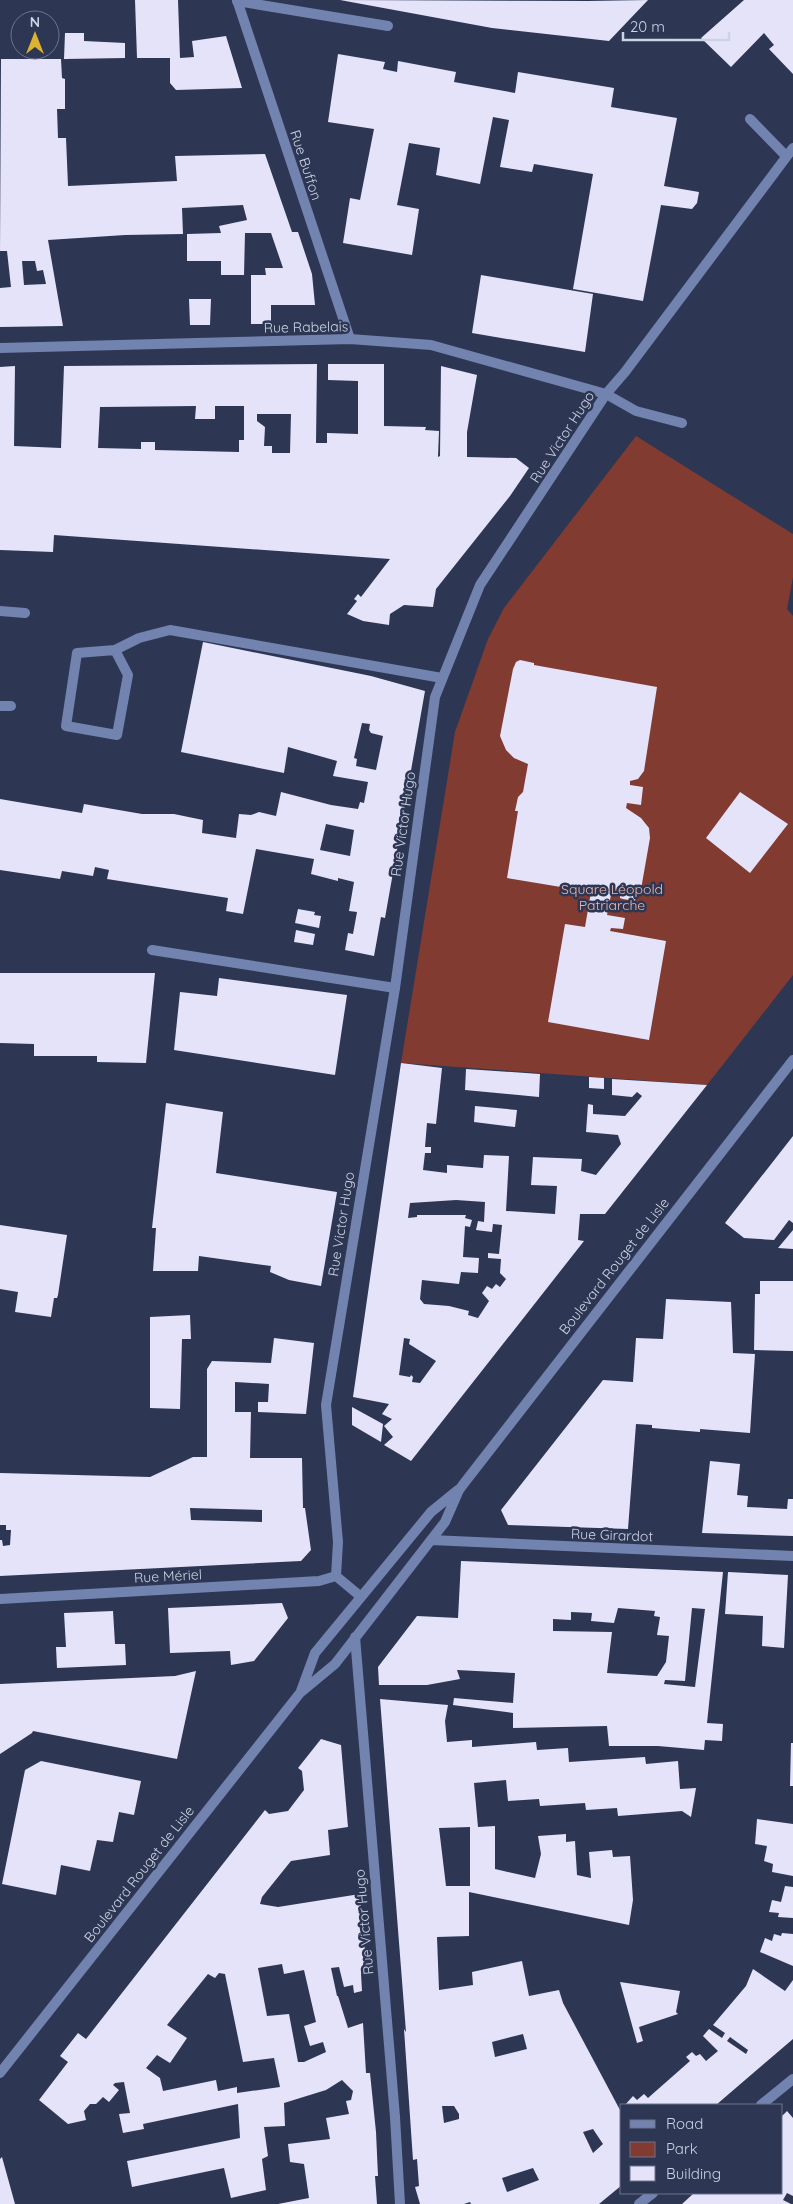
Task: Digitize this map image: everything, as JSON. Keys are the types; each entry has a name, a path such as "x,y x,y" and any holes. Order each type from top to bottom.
{"street":[{"path":"237,1 388,26"},
{"name":"Rue Buffon","path":"237,1 350,339"},
{"path":"750,119 790,152"},
{"name":"Rue Victor Hugo","path":"336,1576 338,1542 326,1405 395,988 435,696 480,585 606,394 625,372 790,152"},
{"name":"Rue Rabelais","path":"0,348 350,339 431,345 606,394 636,411 682,423"},
{"path":"0,612 25,612"},
{"path":"115,650 128,675 117,735 66,726 77,653 115,650 139,638 170,630 442,678"},
{"path":"152,950 395,988"},
{"name":"Boulevard Rouget de Lisle","path":"300,1693 315,1653 431,1512 459,1490 793,1060"},
{"name":"Boulevard Rouget de Lisle","path":"0,2074 300,1693 335,1664 445,1522 459,1490"},
{"name":"Rue Girardot","path":"431,1540 793,1556"},
{"path":"336,1576 360,1596"},
{"name":"Rue Mériel","path":"0,1599 319,1582 336,1576"},
{"name":"Rue Victor Hugo","path":"355,1637 395,2117 400,2204"},
{"path":"761,2104 793,2079"},
{"path":"639,2204 652,2194"}],"green space":[{"name":"Square Léopold Patriarche","path":"636,436 793,534 793,577 787,609 793,616 793,975 707,1085 401,1063 455,732 488,639 504,608"}],"building":[{"path":"135,0 178,0 180,58 194,57 192,41 226,36 242,88 176,90 170,83 170,58 137,58"},
{"path":"340,0 648,0 609,41 492,28"},
{"path":"744,0 793,0 793,74 769,49 774,45 764,33 731,67 701,38"},
{"path":"65,33 84,33 84,41 125,43 125,58 64,59"},
{"path":"338,54 385,62 383,69 397,72 398,61 456,72 454,82 515,93 518,72 614,88 611,107 677,118 664,186 699,192 697,203 692,209 661,205 643,301 573,289 593,174 534,164 532,172 500,167 509,120 493,117 480,184 436,175 440,148 409,143 397,205 419,209 412,255 343,243 350,198 360,200 374,129 328,122"},
{"path":"1,59 61,59 62,78 65,79 65,109 57,109 58,138 66,138 68,186 177,181 175,156 265,154 292,232 298,232 312,274 315,305 271,305 271,324 251,324 251,275 266,275 265,268 283,268 271,233 245,233 244,275 221,275 221,261 187,261 187,234 221,233 219,226 247,220 243,205 182,208 183,234 125,235 48,240 63,326 0,327 0,288 11,287 7,251 0,251","holes":["22,261 35,261 37,271 43,270 46,284 24,285"]},
{"path":"481,275 593,294 585,352 472,333"},
{"path":"189,299 211,299 210,325 190,325"},
{"path":"317,364 316,443 327,443 327,433 358,434 358,381 328,380 328,364 384,364 384,426 426,427 425,430 439,431 438,457 440,456 441,366 477,375 467,432 467,457 516,458 529,468 510,496 436,589 433,607 404,605 390,614 389,625 363,621 347,614 357,601 354,599 358,594 361,597 390,559 54,535 53,552 0,550 0,367 15,366 14,446 61,448 64,366","holes":["196,406 195,419 215,419 215,406 244,406 244,440 239,440 239,452 155,450 155,442 141,442 141,449 98,448 100,407","257,414 291,414 290,453 272,453 272,446 264,446 265,427 257,421"]},
{"path":"203,642 371,676 425,691 385,918 381,917 374,956 345,950 348,933 353,934 357,912 349,911 354,882 338,878 338,881 311,874 314,859 256,849 243,914 226,911 228,898 107,879 109,870 95,867 93,876 62,871 60,879 0,870 0,799 82,813 84,804 142,814 174,814 203,820 202,833 236,838 239,814 251,815 259,812 276,816 281,792 331,805 358,809 360,802 364,803 368,782 333,776 337,761 288,747 284,773 181,752","holes":["362,723 370,724 369,730 371,733 383,736 376,770 356,766 357,759 354,758","326,824 354,830 350,856 320,850"]},
{"path":"520,660 534,663 534,665 657,687 644,771 638,779 630,781 630,785 643,787 641,805 627,803 626,808 641,818 649,828 650,838 640,895 634,901 620,898 620,892 612,890 607,915 625,918 623,929 611,928 610,931 666,941 649,1040 548,1022 565,924 585,927 591,892 507,878 518,811 515,811 518,797 523,792 528,764 514,758 506,750 500,736 513,669 516,662"},
{"path":"740,792 788,824 750,873 706,838"},
{"path":"298,909 315,912 314,915 321,916 319,928 295,923"},
{"path":"296,930 315,934 313,945 294,942"},
{"path":"0,973 155,973 146,1063 97,1062 97,1056 34,1056 34,1044 0,1043"},
{"path":"219,978 347,995 335,1075 174,1050 180,992 217,996"},
{"path":"401,1063 442,1068 436,1124 427,1123 425,1147 431,1147 431,1153 425,1153 423,1170 447,1173 447,1165 483,1168 484,1155 509,1156 506,1211 555,1214 557,1186 531,1185 533,1157 582,1159 581,1171 596,1175 621,1144 618,1135 586,1132 588,1104 593,1105 593,1114 625,1116 642,1096 637,1092 632,1097 612,1095 612,1079 707,1085 605,1214 580,1214 578,1240 584,1241 411,1461 384,1445 393,1437 384,1426 392,1419 382,1414 389,1404 353,1397","holes":["456,1200 485,1202 484,1222 478,1221 476,1230 492,1232 493,1224 502,1225 499,1254 488,1253 488,1258 501,1259 500,1273 506,1279 500,1287 496,1284 492,1289 487,1286 482,1293 489,1301 478,1318 468,1315 469,1311 449,1306 424,1304 420,1299 422,1280 459,1284 461,1272 478,1273 479,1258 463,1257 465,1226 470,1227 472,1220 465,1218 466,1215 417,1215 417,1217 408,1218 410,1203","404,1338 410,1339 409,1344 436,1361 420,1383 412,1382 413,1377 411,1375 410,1377 399,1375"]},
{"path":"466,1069 540,1074 539,1097 465,1090"},
{"path":"589,1077 604,1078 604,1089 589,1088"},
{"path":"166,1103 223,1112 216,1173 337,1192 321,1286 289,1280 270,1272 271,1266 199,1256 198,1271 153,1271 156,1228 152,1228"},
{"path":"475,1106 517,1110 515,1127 474,1122"},
{"path":"793,1136 793,1223 789,1220 774,1240 744,1238 725,1223"},
{"path":"0,1225 67,1235 58,1295 57,1298 54,1298 51,1317 15,1312 18,1292 0,1289"},
{"path":"793,1230 793,1249 778,1248"},
{"path":"760,1281 793,1281 793,1351 754,1350 755,1294 760,1294"},
{"path":"666,1299 731,1302 733,1353 755,1354 750,1433 700,1429 700,1432 652,1428 652,1425 636,1424 628,1529 508,1525 501,1510 603,1380 633,1382 636,1338 663,1339"},
{"path":"190,1315 191,1339 182,1339 180,1409 150,1408 150,1317"},
{"path":"274,1338 314,1343 306,1414 258,1412 258,1402 268,1402 269,1384 235,1382 235,1412 251,1412 250,1458 302,1458 303,1508 305,1508 311,1550 301,1561 0,1576 0,1540 2,1540 3,1546 10,1545 11,1530 6,1530 6,1525 0,1525 0,1473 150,1477 193,1457 207,1457 207,1369 212,1361 271,1363","holes":["190,1508 262,1510 262,1522 191,1520"]},
{"path":"352,1407 383,1424 381,1442 352,1425"},
{"path":"710,1461 740,1464 737,1495 748,1496 747,1507 787,1509 788,1499 793,1499 793,1536 702,1533"},
{"path":"461,1561 723,1572 707,1723 723,1724 722,1741 705,1740 704,1750 658,1746 609,1746 607,1726 513,1728 513,1713 453,1705 454,1698 513,1703 515,1673 457,1670 460,1679 427,1685 379,1685 378,1667 417,1616 458,1618","holes":["618,1608 655,1611 654,1616 660,1617 657,1635 669,1636 666,1662 657,1676 607,1673 612,1632 553,1631 553,1619 571,1620 571,1612 592,1613 591,1621 614,1623","692,1608 705,1609 695,1687 664,1684 665,1680 685,1681"]},
{"path":"728,1572 788,1575 784,1648 762,1646 763,1616 725,1614"},
{"path":"282,1603 288,1618 254,1661 231,1665 230,1651 170,1653 168,1608"},
{"path":"113,1611 115,1644 125,1644 126,1665 57,1668 56,1647 66,1647 64,1613"},
{"path":"196,1671 177,1759 33,1731 0,1754 0,1684 175,1676"},
{"path":"380,1699 448,1705 445,1721 447,1742 472,1740 472,1747 536,1742 537,1750 568,1748 569,1762 645,1757 646,1764 678,1761 680,1789 696,1788 691,1817 682,1811 618,1816 617,1808 586,1810 585,1803 540,1806 539,1799 508,1801 506,1780 474,1783 478,1827 495,1826 495,1869 535,1878 541,1854 538,1836 566,1834 566,1842 575,1841 577,1875 591,1878 589,1852 612,1850 613,1857 630,1856 633,1900 629,1925 469,1892 469,1936 437,1937 439,1990 473,1985 472,1972 522,1961 529,1996 559,1990 563,2003 620,2110 620,2187 599,2204 471,2204 470,2202 464,2204 420,2204 415,2187 419,2186 417,2159 413,2160 404,2029 406,2032","holes":["470,1827 470,1886 446,1886 439,1828","523,2034 527,2049 495,2057 492,2042","442,2106 454,2106 459,2114 459,2119 444,2123","593,2129 603,2144 593,2153 583,2132","533,2168 539,2180 507,2192 502,2178"]},
{"path":"321,1739 341,1745 348,1827 328,1830 330,1855 291,1861 262,1897 260,1904 278,1907 360,1894 367,1974 361,1974 362,1991 354,1993 353,1985 344,1987 339,1967 331,1968 337,1996 348,2028 363,2023 366,2073 370,2073 376,2132 378,2176 375,2176 377,2204 278,2204 309,2198 304,2164 290,2162 288,2144 330,2139 326,2118 349,2114 346,2101 351,2100 353,2091 342,2080 326,2090 284,2103 285,2126 264,2127 268,2156 262,2159 266,2190 231,2198 224,2168 132,2187 127,2161 240,2138 238,2104 143,2124 144,2129 123,2133 119,2114 130,2113 124,2082 113,2085 119,2090 109,2102 103,2097 96,2104 90,2104 84,2111 86,2120 68,2124 39,2100 68,2062 60,2056 78,2033 86,2039 265,1810 269,1814 288,1811 304,1790 302,1771 298,1768","holes":["282,1964 284,1974 304,1970 316,2022 304,2026 310,2046 323,2042 326,2052 304,2062 298,2062 289,2014 267,2016 258,1968","219,1973 225,1974 243,2062 274,2058 280,2087 237,2093 237,2087 218,2091 216,2080 163,2091 160,2078 146,2068 157,2055 170,2063 187,2038 167,2025 208,1974 215,1978"]},
{"path":"791,1743 793,1743 793,1786 790,1786"},
{"path":"41,1761 141,1781 134,1815 119,1812 113,1842 97,1840 90,1871 61,1865 56,1895 2,1884 25,1770"},
{"path":"757,1819 793,1824 793,1876 772,1872 773,1864 764,1861 767,1846 755,1844"},
{"path":"785,1886 793,1887 793,1918 778,1917 779,1913 769,1912 772,1900 781,1902"},
{"path":"782,1933 793,1934 793,1966 760,1952 765,1938 772,1941 774,1934 781,1936"},
{"path":"753,1969 785,1991 793,1980 793,2039 717,2104 626,2104 633,2096 637,2100 644,2094 648,2098 690,2061 686,2057 692,2052 696,2056 700,2054 706,2061 718,2051 703,2036 709,2029 722,2038 725,2033 713,2025 746,1986","holes":["730,2037 748,2050 746,2054 727,2041"]},
{"path":"620,1982 680,1991 676,2012 678,2014 639,2027 643,2041 637,2043"},
{"path":"787,2111 793,2118 793,2196 787,2193 783,2200 791,2204 682,2204 693,2194 783,2194 783,2115"},
{"path":"2,2157 15,2204 0,2204 0,2159"}]}
